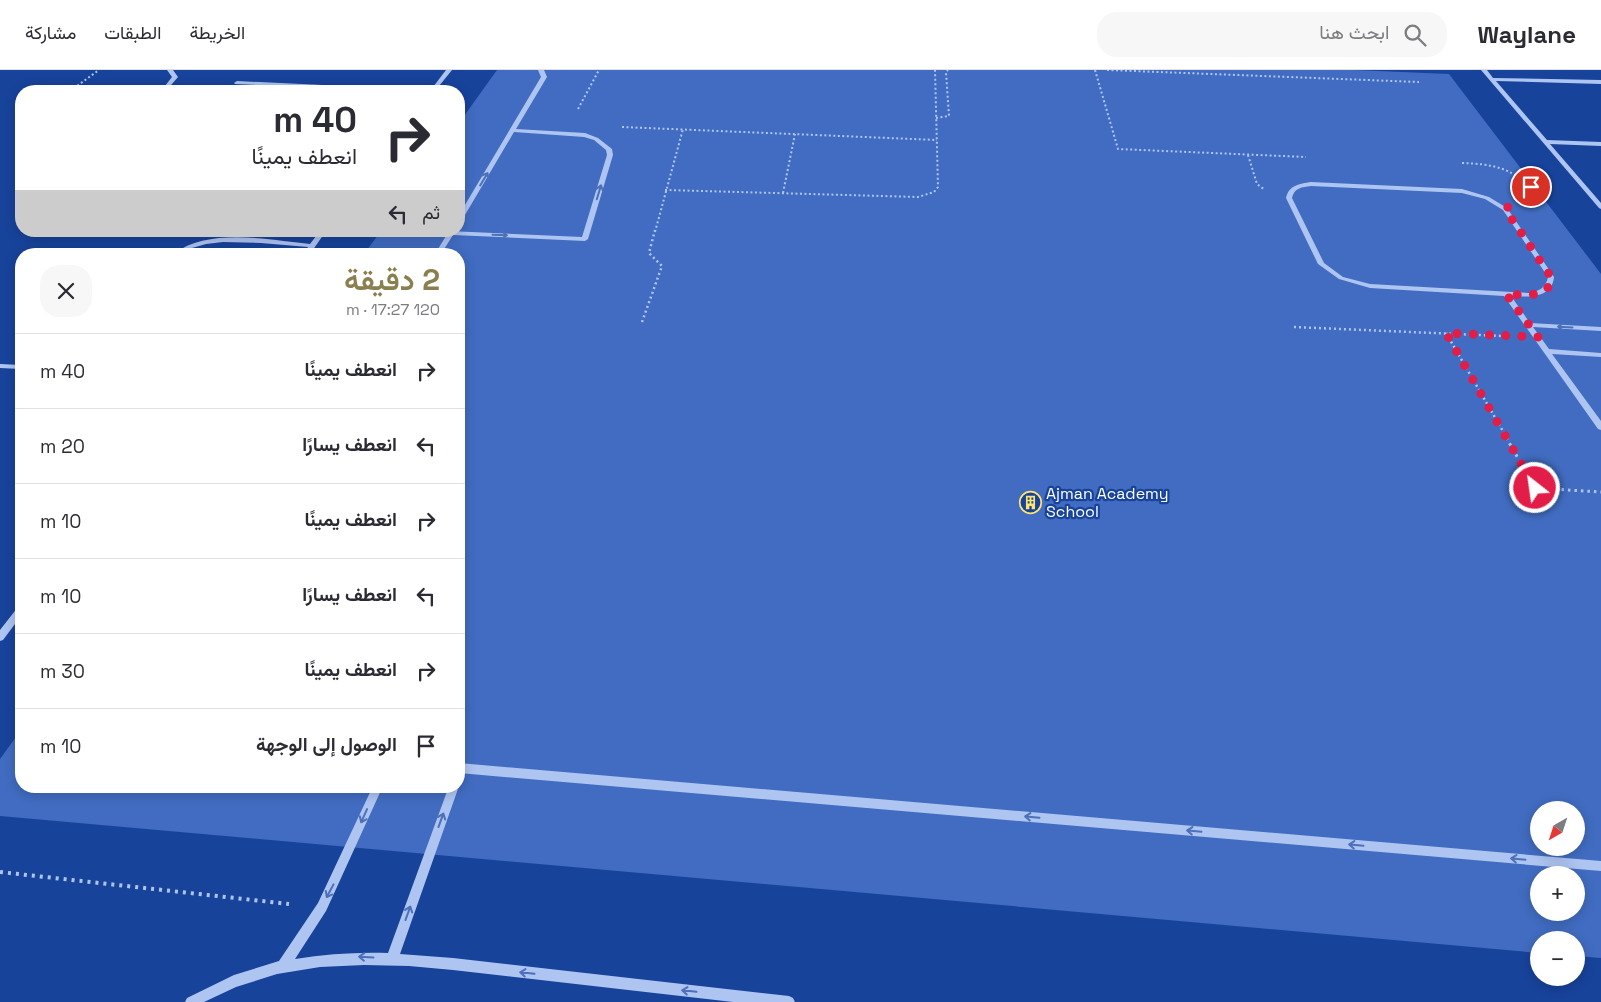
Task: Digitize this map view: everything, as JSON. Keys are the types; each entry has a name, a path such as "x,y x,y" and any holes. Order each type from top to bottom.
{"street":[{"path":"168,85 175,77 170,70"},
{"path":"437,85 449,70"},
{"path":"465,210 544,77 541,70"},
{"path":"1484,70 1601,207"},
{"path":"1494,80 1601,82"},
{"path":"237,83 280,85"},
{"path":"465,233 585,239 610,155 609,149 596,139 565,133 513,130"},
{"path":"1546,142 1601,144"},
{"path":"1311,184 1462,191 1487,198 1505,209 1551,277 1551,284 1540,293 1529,295 1370,286 1341,278 1321,264 1289,198 1290,192 1294,188 1311,184"},
{"path":"312,246 319,237"},
{"path":"442,248 449,237"},
{"path":"1506,294 1601,427"},
{"path":"1529,325 1601,329"},
{"path":"1548,351 1601,355"},
{"path":"0,366 15,367"},
{"path":"0,637 15,618"},
{"path":"465,770 1601,866"},
{"path":"283,966 322,907 375,793"},
{"path":"392,959 451,793"},
{"path":"190,1002 236,980 283,966 356,957 392,959 790,1002"}],"lane":[{"path":"189,248 199,243 221,240 312,246"}],"path":[{"path":"78,85 98,70"},
{"path":"565,133 599,70"},
{"path":"665,190 927,196 938,187 934,70"},
{"path":"936,118 949,116 946,72 948,70"},
{"path":"1095,70 1118,149 1316,157"},
{"path":"1107,70 1419,82"},
{"path":"616,126 937,140"},
{"path":"642,322 662,266 649,253 683,129"},
{"path":"782,193 796,134"},
{"path":"1248,155 1258,184 1272,193 1289,198"},
{"path":"1461,163 1490,164 1508,168 1531,187 1530,193 1505,209"},
{"path":"1294,326 1538,337"},
{"path":"1446,333 1535,488 1601,492"},
{"path":"0,872 322,907"}],"building":[{"name":"Ajman Academy School","path":"497,70 1355,70 1449,74 1601,274 1601,958 1585,957 1585,931 1530,931 1530,952 0,816 0,759 15,738 15,793 465,793 465,248 368,248 377,237 465,237 465,115"}],"place":[{"name":"Ajman Academy School","path":"1030,502"}],"route":[{"path":"1531,187 1530,193 1505,209 1551,277 1551,284 1540,293 1529,295 1506,294 1538,337 1446,333 1535,488"}]}
